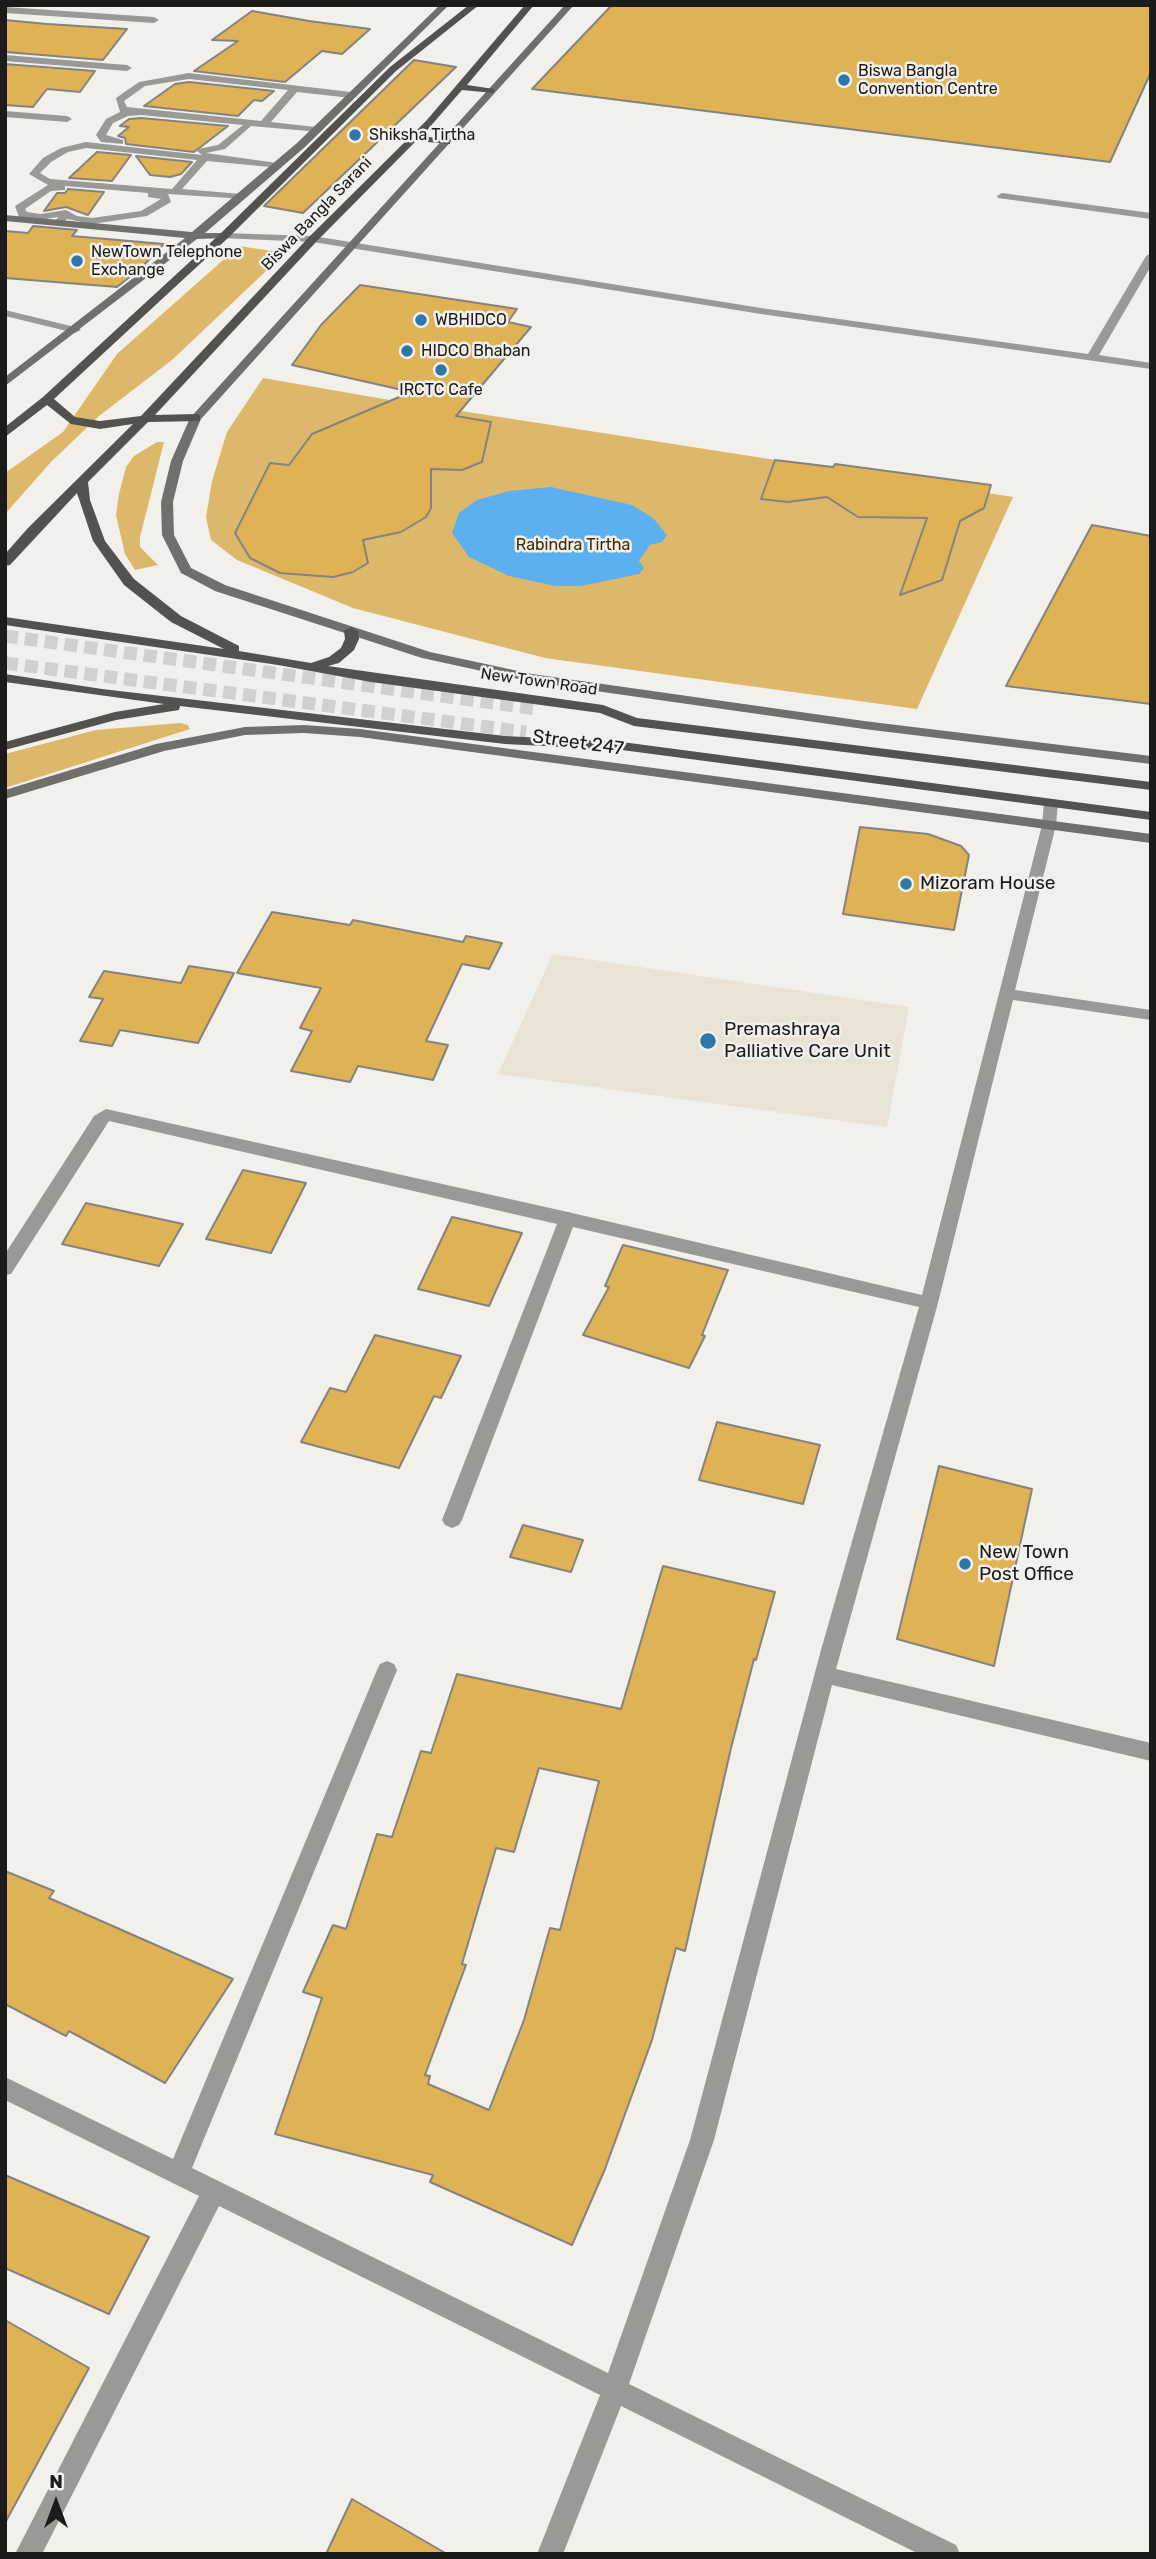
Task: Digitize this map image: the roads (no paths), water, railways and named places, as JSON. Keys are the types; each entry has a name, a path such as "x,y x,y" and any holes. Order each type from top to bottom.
{"main road":[{"path":"5,433 47,399 224,236 393,69 475,5"},
{"name":"Biswa Bangla Sarani","path":"5,562 82,479 145,419 313,239 414,138 530,5"},
{"path":"371,76 393,69"},
{"path":"460,86 491,91"},
{"path":"414,138 446,142"},
{"path":"47,399 71,420 100,425 145,419 196,418"},
{"path":"82,479 84,499 99,541 129,582 176,619 205,635 237,651 278,661"},
{"name":"New Town Road","path":"5,621 278,661 371,678 603,709 634,722 1151,786"},
{"path":"312,667 334,660 347,650 352,639 351,631"},
{"path":"5,678 505,740 622,746"},
{"path":"5,746 115,716 195,703"},
{"path":"536,709 634,722"},
{"path":"526,732 1151,816"}],"street":[{"path":"5,383 196,236 313,133 445,5"},
{"path":"569,5 196,418 177,461 167,502 168,535 186,569 220,589 427,655 532,678 877,727 1151,760"},
{"path":"5,10 154,20"},
{"path":"5,58 127,68"},
{"path":"313,133 275,125 122,110 119,100 142,84 172,76 351,95"},
{"path":"264,124 300,90"},
{"path":"280,163 106,140 101,135 109,121 127,113 313,133"},
{"path":"5,114 67,119"},
{"path":"174,192 209,154 247,127"},
{"path":"209,154 86,145 65,150 47,160 34,174 48,182 241,197"},
{"path":"73,187 164,196 167,200 143,214 92,221 74,219 66,213 40,217 23,215 19,208 49,188 73,187"},
{"path":"1002,196 1151,216"},
{"path":"59,223 66,213"},
{"path":"5,218 196,236 313,239 761,311 1151,366"},
{"path":"1092,357 1151,256"},
{"path":"5,313 75,330"},
{"name":"Street 247","path":"5,795 161,747 245,731 304,729 360,733 1151,839"},
{"path":"550,2554 614,2391 702,2140 825,1675 929,1303 1049,825 1051,803"},
{"path":"1007,994 1151,1015"},
{"path":"5,1269 106,1115 568,1218 929,1303"},
{"path":"453,1520 568,1218"},
{"path":"178,2174 387,1670"},
{"path":"825,1675 1151,1752"},
{"path":"5,2088 947,2554"},
{"path":"28,2554 214,2191"}],"water":[{"path":"551,487 632,505 653,518 667,535 662,542 650,545 639,561 644,568 639,574 581,586 555,586 509,576 469,557 452,533 459,513 477,500 509,491"}],"tunnel":[{"path":"5,636 536,709"},
{"path":"5,663 526,732"}],"place":[{"name":"Biswa Bangla Convention Centre","path":"844,80"},
{"name":"Shiksha Tirtha","path":"355,135"},
{"name":"NewTown Telephone Exchange","path":"77,261"},
{"name":"WBHIDCO","path":"421,320"},
{"name":"HIDCO Bhaban","path":"407,351"},
{"name":"IRCTC Cafe","path":"441,370"},
{"name":"Mizoram House","path":"906,884"},
{"name":"Premashraya Palliative Care Unit","path":"708,1041"},
{"name":"New Town Post Office","path":"965,1564"}],"park label":[{"name":"Rabindra Tirtha","path":"573,545"}]}
